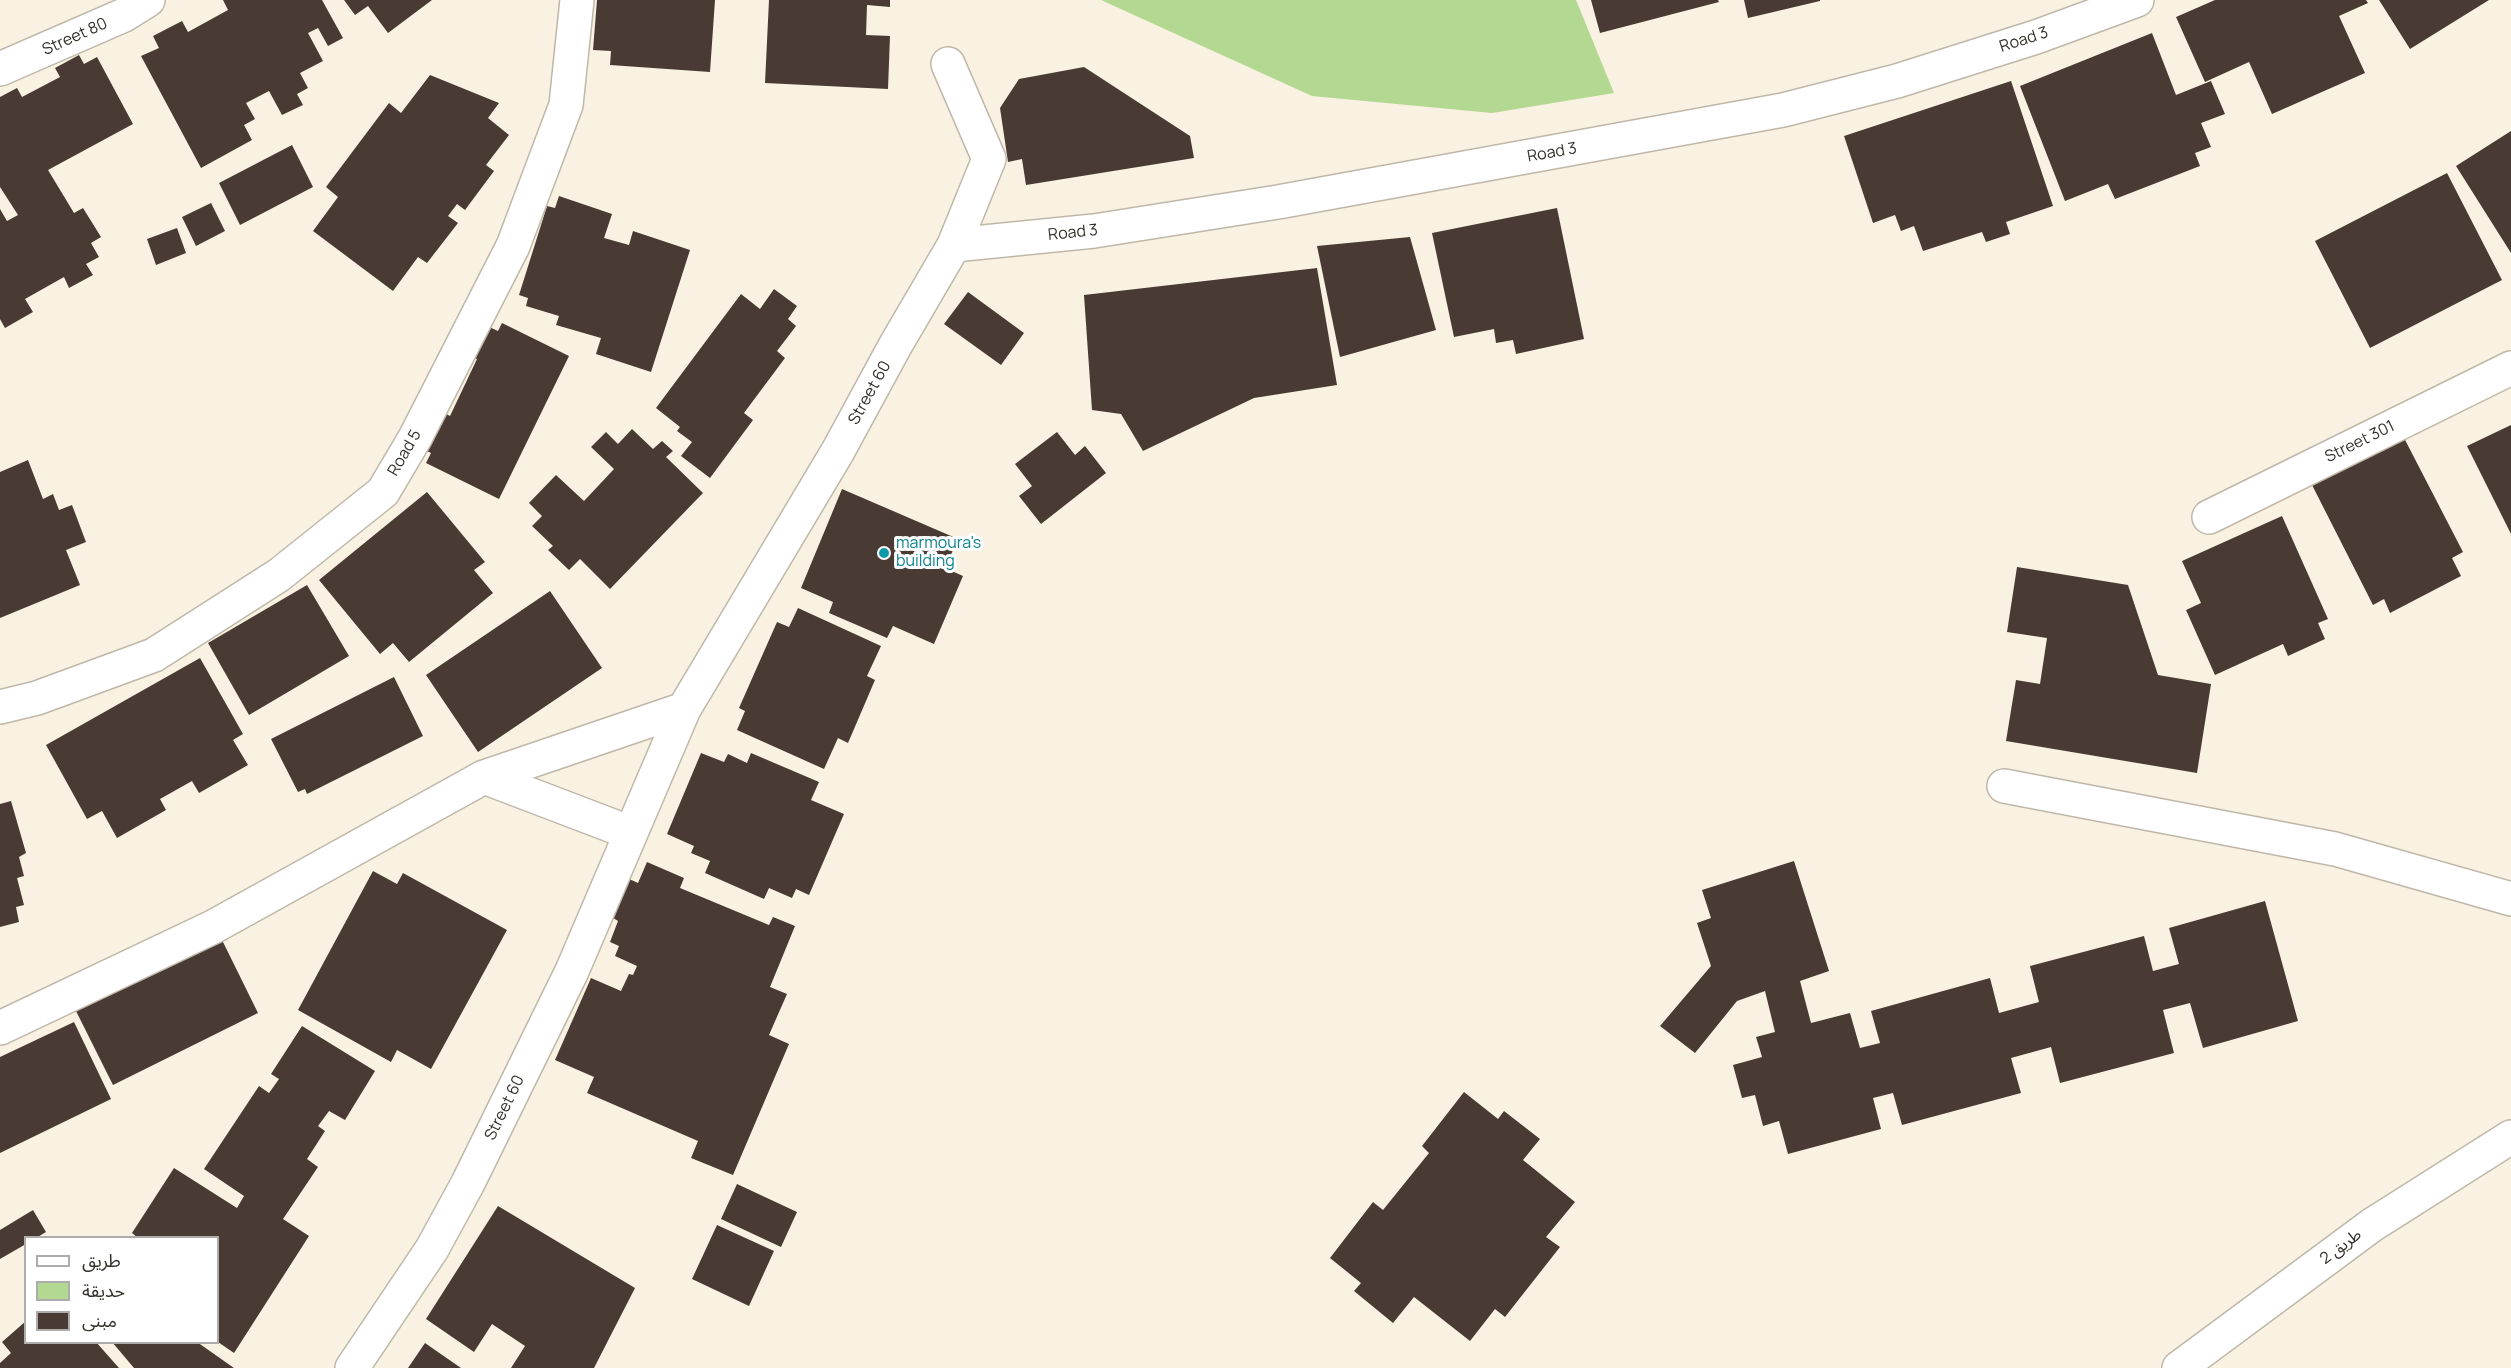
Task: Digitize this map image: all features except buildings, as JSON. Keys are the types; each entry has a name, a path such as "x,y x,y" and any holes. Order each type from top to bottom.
{"street":[{"name":"Street 80","path":"0,69 124,15 147,0"},
{"name":"Road 5","path":"0,707 37,698 154,656 279,575 382,492 415,438 513,246 566,105 577,0"},
{"name":"Road 3","path":"954,245 1094,231 1255,205 1783,110 1897,81 2036,37 2137,0"},
{"name":"Street 60","path":"352,1368 432,1249 468,1183 572,971 684,709 838,451 895,346 954,245 989,159 948,64"},
{"name":"Street 301","path":"2209,517 2511,368"},
{"path":"0,1028 213,927 484,777 684,709"},
{"path":"484,777 631,833"},
{"path":"2004,786 2335,849 2511,899"},
{"name":"طريق 2","path":"2179,1368 2372,1225 2511,1137"}],"green space":[{"path":"1101,0 1576,0 1614,93 1492,113 1312,96"}],"place":[{"name":"marmoura's building","path":"884,553"}]}
